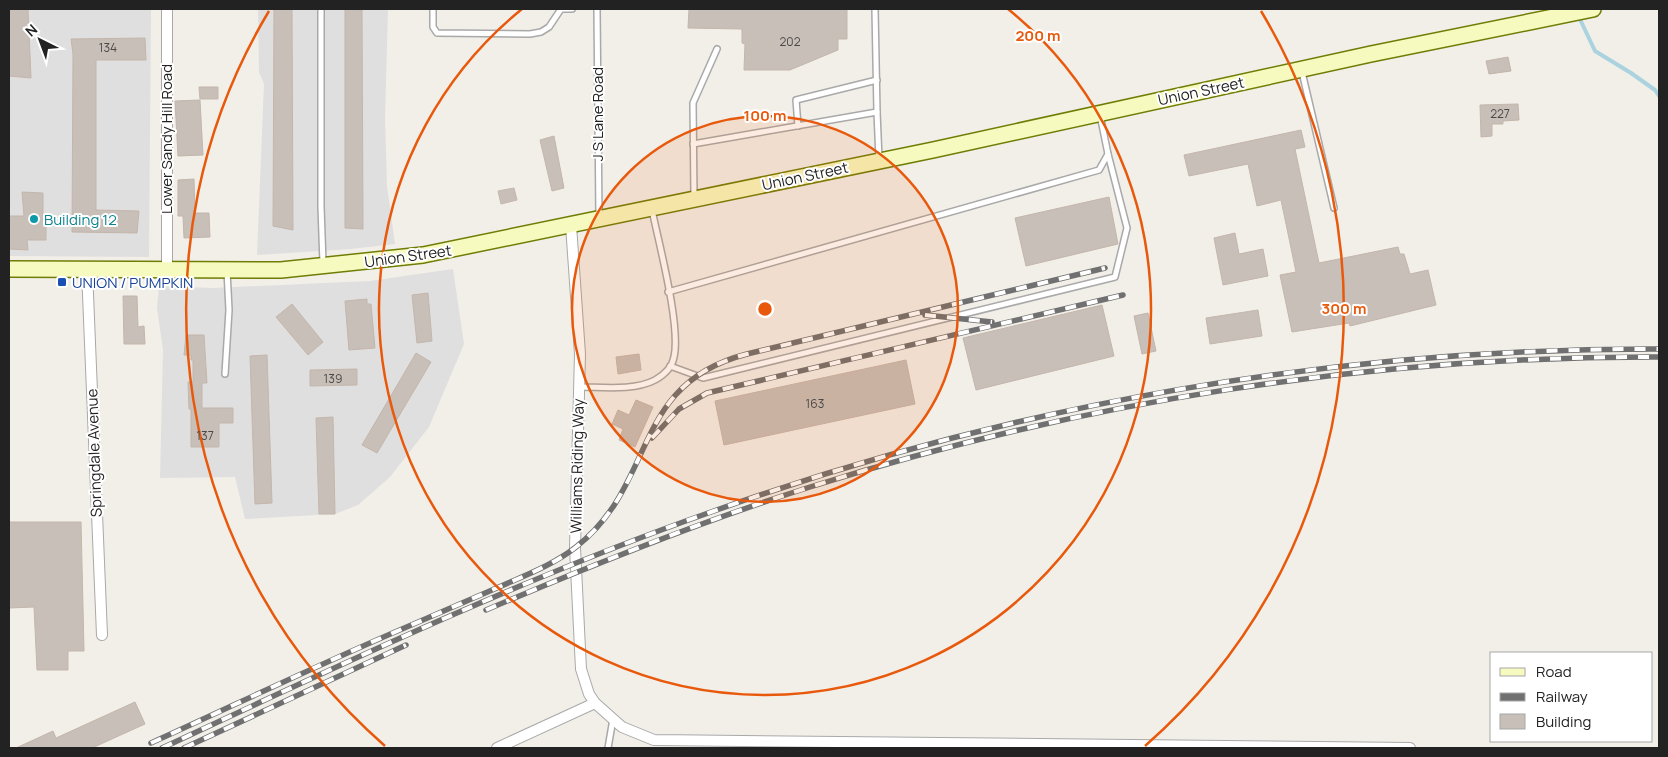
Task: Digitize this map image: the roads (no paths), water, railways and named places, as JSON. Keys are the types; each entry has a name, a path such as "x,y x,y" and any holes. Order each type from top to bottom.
{"main road":[{"name":"Union Street","path":"9,269 281,270 423,255 879,161 1099,112 1592,9"}],"street":[{"name":"Lower Sandy Hill Road","path":"167,9 167,270"},
{"name":"Williams Riding Way","path":"571,225 580,354 575,548 578,629 581,669 589,694 595,703"},
{"name":"Springdale Avenue","path":"87,270 102,635"},
{"path":"497,748 595,703 622,726 654,740 1410,748"}],"lane":[{"path":"321,9 321,197 324,266"},
{"path":"433,9 433,26 437,33 530,34 549,27 561,9 572,9"},
{"name":"J S Lane Road","path":"597,9 599,218"},
{"path":"875,9 879,161"},
{"path":"694,199 693,103 717,49"},
{"path":"1301,69 1334,208"},
{"path":"798,126 796,100 877,80"},
{"path":"693,144 877,112"},
{"path":"670,366 703,378 1115,278 1127,228 1099,112"},
{"path":"668,292 1099,170 1108,154"},
{"path":"579,388 632,386 654,381 667,372 674,357 674,324 652,208"},
{"path":"225,374 230,310 227,271"},
{"path":"608,748 614,719"}],"waterway":[{"path":"1578,15 1595,51 1631,73 1655,90 1659,96"}],"railway":[{"path":"151,743 344,654 529,574 576,547 602,522 621,494 663,411 682,388 709,368 747,354 1105,268"},
{"path":"652,438 679,409 707,393 1123,295"},
{"path":"925,315 992,322"},
{"path":"162,748 433,623 571,565 711,512 826,474 942,441 1059,413 1178,390 1297,372 1418,359 1538,351 1659,349"},
{"path":"486,610 646,545 769,500 913,457 1017,430 1229,389 1336,375 1444,365 1551,359 1659,357"},
{"path":"184,748 406,645"}],"place":[{"name":"Building 12","path":"34,219"},
{"name":"UNION / PUMPKIN","path":"62,282"}]}
